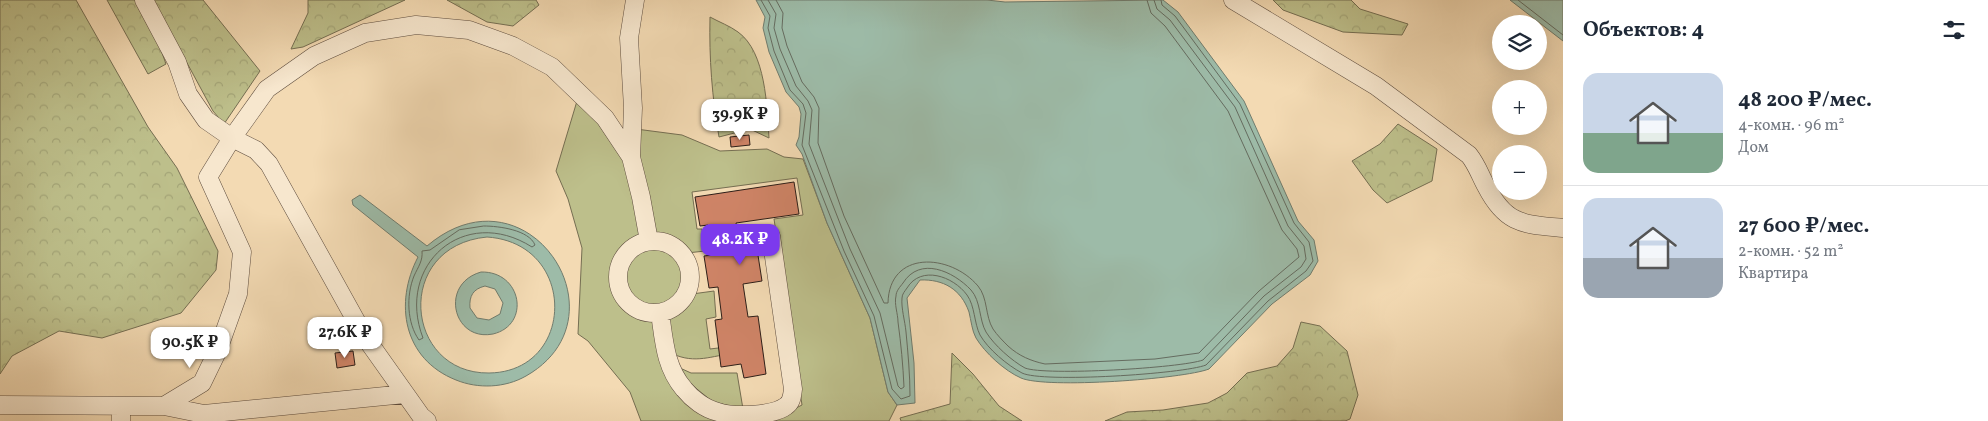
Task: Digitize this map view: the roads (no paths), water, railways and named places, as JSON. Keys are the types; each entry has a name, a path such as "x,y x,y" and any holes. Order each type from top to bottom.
{"street":[{"path":"144,0 177,62 188,94 206,120 232,138 256,150 269,164 365,337 427,421"},
{"path":"630,157 633,108 629,38 635,0"},
{"path":"1233,0 1376,86 1469,155 1479,168 1486,186 1499,208 1509,218 1521,223 1563,228"},
{"path":"164,406 202,383 218,350 238,294 242,252 208,177 232,138 267,89 314,56 365,33 416,25 469,30 513,46 552,67 605,118 630,157 641,197 649,241"},
{"path":"660,313 666,355 672,370 685,390 697,401 707,408 730,415 755,414 779,410 787,406 792,399 793,389 771,236"},
{"path":"649,241 665,243 680,251 687,260 690,271 687,294 675,306 660,313 647,313 636,308 626,300 620,289 618,276 620,264 627,253 637,245 649,241"},
{"path":"0,405 121,413 164,406 204,414 406,394"}],"water":[{"path":"756,0 987,0 1005,2 1163,0 1178,12 1244,101 1298,221 1314,240 1318,261 1310,275 1272,304 1209,369 1172,376 1085,383 1035,381 1021,378 1008,371 985,350 976,338 969,312 961,297 944,284 936,281 920,280 907,298 914,363 915,403 897,405 888,392 870,318 827,223 802,154 796,145 799,137 801,114 799,107 786,92 769,52 763,28 765,17"},
{"path":"1510,0 1563,0 1563,41 1547,29 1547,15 1529,15"},
{"path":"360,195 427,246 464,225 499,222 530,234 553,257 567,287 568,319 556,350 526,376 500,385 482,386 464,383 438,371 424,358 414,344 408,328 406,293 418,257 353,205 352,200","holes":["487,237 517,245 538,261 551,282 555,307 551,331 538,352 518,367 489,373 461,368 440,353 426,333 421,309 424,284 436,262 457,245"]},
{"path":"481,272 495,274 506,280 513,289 517,299 517,310 513,320 505,329 493,334 479,334 468,329 461,321 456,310 456,299 460,288 468,278","holes":["485,286 495,289 503,303 500,314 489,320 477,318 470,308 470,300 473,294 477,289"]}]}
